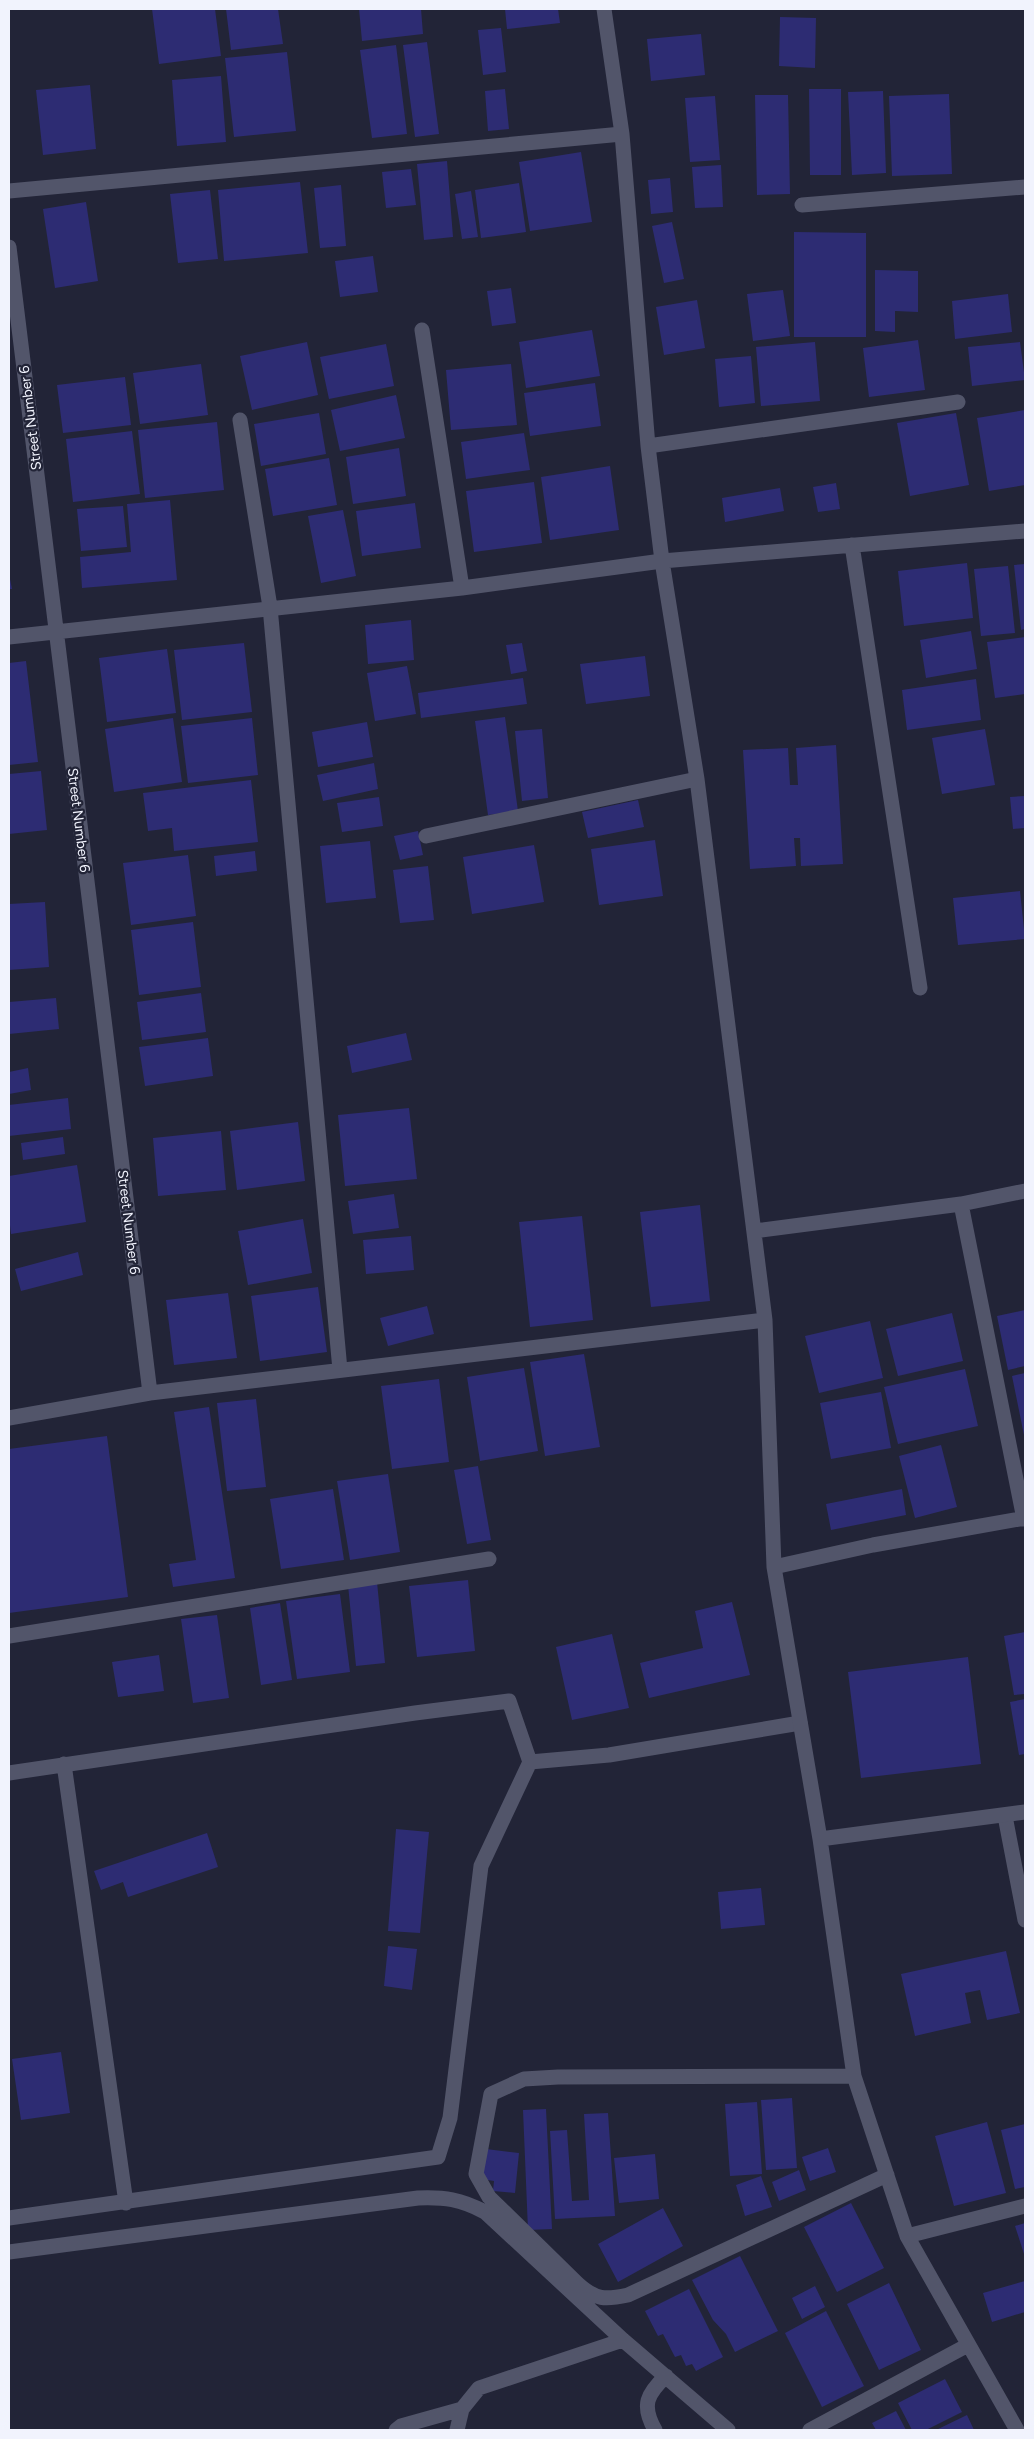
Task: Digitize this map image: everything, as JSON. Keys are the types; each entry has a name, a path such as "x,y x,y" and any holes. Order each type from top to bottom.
{"street":[{"path":"604,9 622,134 648,446 662,560 697,779 765,1320 774,1567 820,1839 854,2076 907,2236 1017,2430 1025,2428"},
{"path":"9,191 622,134"},
{"path":"802,205 1025,187"},
{"name":"Street Number 6","path":"9,247 150,1393"},
{"path":"422,330 462,588"},
{"path":"648,446 958,402"},
{"path":"240,420 270,607 340,1370"},
{"path":"9,637 270,607 462,588 662,560 1025,531"},
{"path":"852,545 920,988"},
{"path":"426,836 697,779"},
{"path":"754,1231 961,1204 1025,1192"},
{"path":"774,1567 873,1545 1025,1519 961,1204"},
{"path":"9,1418 150,1393 765,1320"},
{"path":"9,1636 489,1559"},
{"path":"9,1773 415,1712 509,1701 530,1762 482,1866 450,2118 438,2157 126,2203 9,2218"},
{"path":"530,1762 552,1762 609,1755 800,1723"},
{"path":"64,1764 126,2203"},
{"path":"820,1839 1025,1812"},
{"path":"1005,1816 1019,1855 1025,1920"},
{"path":"854,2076 558,2077 524,2079 491,2094 476,2174 488,2197 588,2293 606,2300 628,2295 887,2175"},
{"path":"9,2252 418,2198 445,2197 470,2204 485,2212 623,2340 728,2430"},
{"path":"907,2236 1025,2206"},
{"path":"457,2430 462,2409 479,2388 623,2340"},
{"path":"810,2430 968,2345"},
{"path":"655,2430 648,2413 647,2402 651,2391 666,2376"},
{"path":"396,2430 401,2426 462,2409"}],"building":[{"path":"152,9 215,9 221,56 159,64"},
{"path":"226,9 278,9 283,44 231,50"},
{"path":"359,9 421,9 423,34 362,41"},
{"path":"505,9 558,9 560,23 507,29"},
{"path":"780,17 816,18 815,68 779,66"},
{"path":"501,28 506,72 483,75 478,30"},
{"path":"701,34 705,75 651,81 647,39"},
{"path":"427,42 439,134 415,137 403,45"},
{"path":"396,45 407,134 372,138 360,50"},
{"path":"287,52 296,131 234,137 225,58"},
{"path":"221,76 226,142 177,146 172,80"},
{"path":"90,85 96,149 43,155 36,90"},
{"path":"505,89 509,129 488,131 485,91"},
{"path":"809,89 841,89 841,175 810,175"},
{"path":"883,91 886,173 852,175 848,92"},
{"path":"949,94 952,174 892,176 889,96"},
{"path":"755,95 788,95 790,194 757,195"},
{"path":"715,96 720,160 690,162 685,98"},
{"path":"581,152 592,222 530,231 519,162"},
{"path":"447,161 453,237 424,240 417,164"},
{"path":"721,165 723,207 695,208 692,167"},
{"path":"411,169 416,205 386,208 382,172"},
{"path":"670,178 673,212 651,214 648,180"},
{"path":"300,182 308,253 224,261 218,190"},
{"path":"519,183 526,232 481,238 475,190"},
{"path":"341,185 346,246 320,248 314,188"},
{"path":"210,190 218,259 178,263 170,194"},
{"path":"471,191 478,237 462,239 455,194"},
{"path":"86,202 98,281 55,288 43,209"},
{"path":"672,222 684,279 664,283 652,226"},
{"path":"794,232 866,233 866,337 794,337"},
{"path":"373,256 378,292 340,297 335,261"},
{"path":"875,270 918,271 918,312 895,311 895,332 875,331"},
{"path":"511,288 516,323 492,326 487,291"},
{"path":"783,290 790,336 753,341 747,294"},
{"path":"1008,294 1012,332 955,339 952,301"},
{"path":"697,300 705,348 664,355 656,307"},
{"path":"592,330 600,376 526,388 519,342"},
{"path":"918,340 925,390 869,397 863,348"},
{"path":"307,342 318,395 252,410 240,356"},
{"path":"815,342 820,401 761,406 756,347"},
{"path":"1020,342 1025,380 972,386 968,347"},
{"path":"386,344 394,386 329,399 320,357"},
{"path":"751,356 755,403 719,407 715,359"},
{"path":"201,364 208,415 140,424 133,373"},
{"path":"511,364 517,425 451,430 446,370"},
{"path":"125,377 131,425 63,433 57,385"},
{"path":"595,383 601,426 530,436 524,393"},
{"path":"396,395 405,438 340,451 331,410"},
{"path":"1025,410 1025,485 989,491 977,418"},
{"path":"319,413 326,454 261,466 254,424"},
{"path":"956,413 969,485 910,496 897,423"},
{"path":"217,422 224,490 145,498 138,430"},
{"path":"132,431 140,494 73,502 66,439"},
{"path":"524,433 530,470 466,479 461,442"},
{"path":"399,448 406,496 353,504 346,457"},
{"path":"329,458 337,505 273,516 265,469"},
{"path":"610,466 619,530 550,540 541,477"},
{"path":"534,482 542,543 474,552 466,491"},
{"path":"836,483 840,509 818,512 813,487"},
{"path":"780,488 784,511 725,522 722,498"},
{"path":"170,500 177,580 82,588 80,557 131,552 127,504"},
{"path":"415,503 421,548 362,556 356,511"},
{"path":"123,506 127,547 81,551 77,509"},
{"path":"343,510 356,576 321,583 308,516"},
{"path":"967,563 973,618 904,626 898,571"},
{"path":"1025,564 1025,629 1021,630 1014,565"},
{"path":"1008,566 1015,633 981,636 974,569"},
{"path":"9,574 12,589 9,589"},
{"path":"411,620 414,660 368,664 365,625"},
{"path":"971,631 977,669 926,678 920,640"},
{"path":"1025,637 1025,694 995,698 987,642"},
{"path":"244,643 252,712 182,720 174,650"},
{"path":"522,643 527,671 511,674 506,645"},
{"path":"167,649 176,713 107,722 99,658"},
{"path":"645,656 650,696 586,704 580,664"},
{"path":"26,661 38,762 9,765 9,663"},
{"path":"407,666 416,714 375,721 367,673"},
{"path":"523,678 527,704 421,718 418,693"},
{"path":"976,679 981,720 907,730 902,690"},
{"path":"505,717 518,811 488,815 475,721"},
{"path":"173,718 182,782 114,792 105,729"},
{"path":"252,718 258,775 188,783 181,726"},
{"path":"367,722 373,757 318,767 312,732"},
{"path":"542,729 548,798 522,801 515,731"},
{"path":"985,729 995,785 942,794 932,738"},
{"path":"836,745 843,864 801,866 800,838 794,838 796,866 750,869 743,750 788,748 790,785 798,785 796,748"},
{"path":"374,763 378,789 323,801 317,775"},
{"path":"41,771 47,830 9,834 9,774"},
{"path":"251,780 258,842 174,851 172,828 148,831 143,793"},
{"path":"1025,796 1025,828 1013,829 1010,797"},
{"path":"379,797 383,826 342,832 337,803"},
{"path":"638,800 644,827 588,838 582,812"},
{"path":"418,831 423,855 400,860 394,836"},
{"path":"655,840 663,896 599,905 591,849"},
{"path":"370,841 376,898 326,903 320,846"},
{"path":"534,845 544,902 472,914 463,857"},
{"path":"255,851 257,871 216,876 214,856"},
{"path":"188,855 196,916 131,925 123,863"},
{"path":"428,866 434,920 400,923 393,870"},
{"path":"1020,891 1025,939 958,945 953,898"},
{"path":"45,902 49,967 9,970 9,904"},
{"path":"193,922 201,987 139,995 131,930"},
{"path":"201,993 206,1032 142,1040 137,1002"},
{"path":"56,998 59,1029 9,1034 9,1002"},
{"path":"406,1033 412,1060 352,1073 347,1046"},
{"path":"208,1038 213,1076 145,1086 139,1047"},
{"path":"28,1068 31,1090 9,1094 9,1072"},
{"path":"68,1098 71,1129 9,1136 9,1105"},
{"path":"409,1108 417,1179 345,1186 338,1115"},
{"path":"298,1122 305,1181 237,1190 230,1131"},
{"path":"221,1131 226,1190 158,1196 153,1138"},
{"path":"63,1137 65,1154 23,1160 21,1143"},
{"path":"77,1165 86,1222 11,1234 9,1176"},
{"path":"394,1194 399,1228 353,1234 348,1201"},
{"path":"700,1205 710,1301 651,1307 640,1212"},
{"path":"582,1216 593,1320 530,1327 519,1222"},
{"path":"303,1219 312,1273 248,1285 238,1231"},
{"path":"411,1236 414,1270 366,1274 363,1240"},
{"path":"78,1252 83,1275 21,1291 15,1269"},
{"path":"318,1287 327,1352 260,1361 251,1296"},
{"path":"228,1293 237,1358 174,1365 166,1300"},
{"path":"427,1306 434,1334 388,1346 380,1318"},
{"path":"1025,1310 1025,1366 1008,1370 997,1316"},
{"path":"952,1313 963,1361 898,1376 886,1329"},
{"path":"870,1321 883,1378 819,1393 805,1336"},
{"path":"584,1354 600,1447 545,1456 530,1362"},
{"path":"524,1368 538,1451 480,1461 467,1377"},
{"path":"965,1369 978,1426 898,1444 884,1387"},
{"path":"1025,1373 1025,1435 1024,1435 1012,1376"},
{"path":"439,1379 449,1462 392,1469 381,1386"},
{"path":"881,1392 891,1448 831,1459 820,1403"},
{"path":"256,1399 266,1487 227,1491 217,1403"},
{"path":"209,1407 235,1578 173,1587 169,1564 196,1560 174,1412"},
{"path":"107,1436 128,1597 9,1613 9,1449"},
{"path":"941,1445 957,1507 915,1518 899,1456"},
{"path":"478,1466 491,1540 467,1544 454,1470"},
{"path":"388,1474 400,1552 350,1560 337,1481"},
{"path":"333,1489 344,1560 281,1569 270,1499"},
{"path":"902,1489 906,1515 831,1530 826,1504"},
{"path":"468,1580 475,1651 417,1657 409,1586"},
{"path":"377,1582 385,1663 356,1666 348,1585"},
{"path":"340,1594 350,1672 297,1679 286,1601"},
{"path":"732,1602 750,1675 649,1698 640,1663 703,1648 695,1611"},
{"path":"280,1603 292,1680 261,1685 250,1608"},
{"path":"217,1615 229,1698 193,1703 181,1619"},
{"path":"1025,1632 1025,1694 1014,1695 1004,1636"},
{"path":"612,1634 629,1708 572,1720 556,1647"},
{"path":"159,1655 164,1691 118,1697 112,1662"},
{"path":"968,1657 981,1764 861,1778 848,1672"},
{"path":"1025,1699 1025,1754 1019,1755 1010,1702"},
{"path":"396,1829 429,1832 420,1933 388,1931"},
{"path":"207,1833 218,1867 128,1897 123,1882 101,1890 94,1871"},
{"path":"761,1888 765,1925 721,1929 718,1892"},
{"path":"388,1946 417,1949 412,1990 384,1986"},
{"path":"1006,1951 1020,2013 987,2020 980,1990 965,1993 971,2023 915,2036 901,1974"},
{"path":"61,2052 70,2113 21,2120 12,2059"},
{"path":"792,2098 797,2168 766,2170 761,2100"},
{"path":"757,2102 762,2174 730,2176 725,2104"},
{"path":"546,2109 552,2229 528,2230 523,2110"},
{"path":"608,2113 615,2216 555,2219 550,2131 567,2130 572,2201 589,2200 584,2114"},
{"path":"987,2122 1006,2193 954,2206 935,2136"},
{"path":"1025,2124 1025,2187 1015,2189 1001,2130"},
{"path":"828,2148 836,2172 810,2181 802,2157"},
{"path":"486,2149 519,2153 515,2193 493,2191 494,2181 482,2179"},
{"path":"655,2154 659,2199 619,2203 614,2158"},
{"path":"799,2170 806,2190 779,2201 772,2182"},
{"path":"761,2176 772,2207 745,2216 736,2185"},
{"path":"851,2203 884,2268 837,2292 804,2227"},
{"path":"663,2208 683,2246 618,2282 598,2244"},
{"path":"1025,2223 1025,2257 1015,2226"},
{"path":"740,2256 778,2331 735,2352 726,2334 713,2320 692,2280"},
{"path":"1025,2281 1025,2312 992,2322 983,2293"},
{"path":"889,2283 921,2350 879,2370 847,2304"},
{"path":"815,2286 825,2307 802,2319 792,2298"},
{"path":"689,2289 723,2357 696,2371 692,2364 686,2366 681,2355 675,2357 663,2334 658,2336 645,2311"},
{"path":"826,2311 864,2386 822,2407 785,2333"},
{"path":"945,2379 962,2412 926,2430 912,2430 898,2403"},
{"path":"896,2411 906,2430 876,2430 872,2423"},
{"path":"967,2415 974,2430 936,2430"}]}
